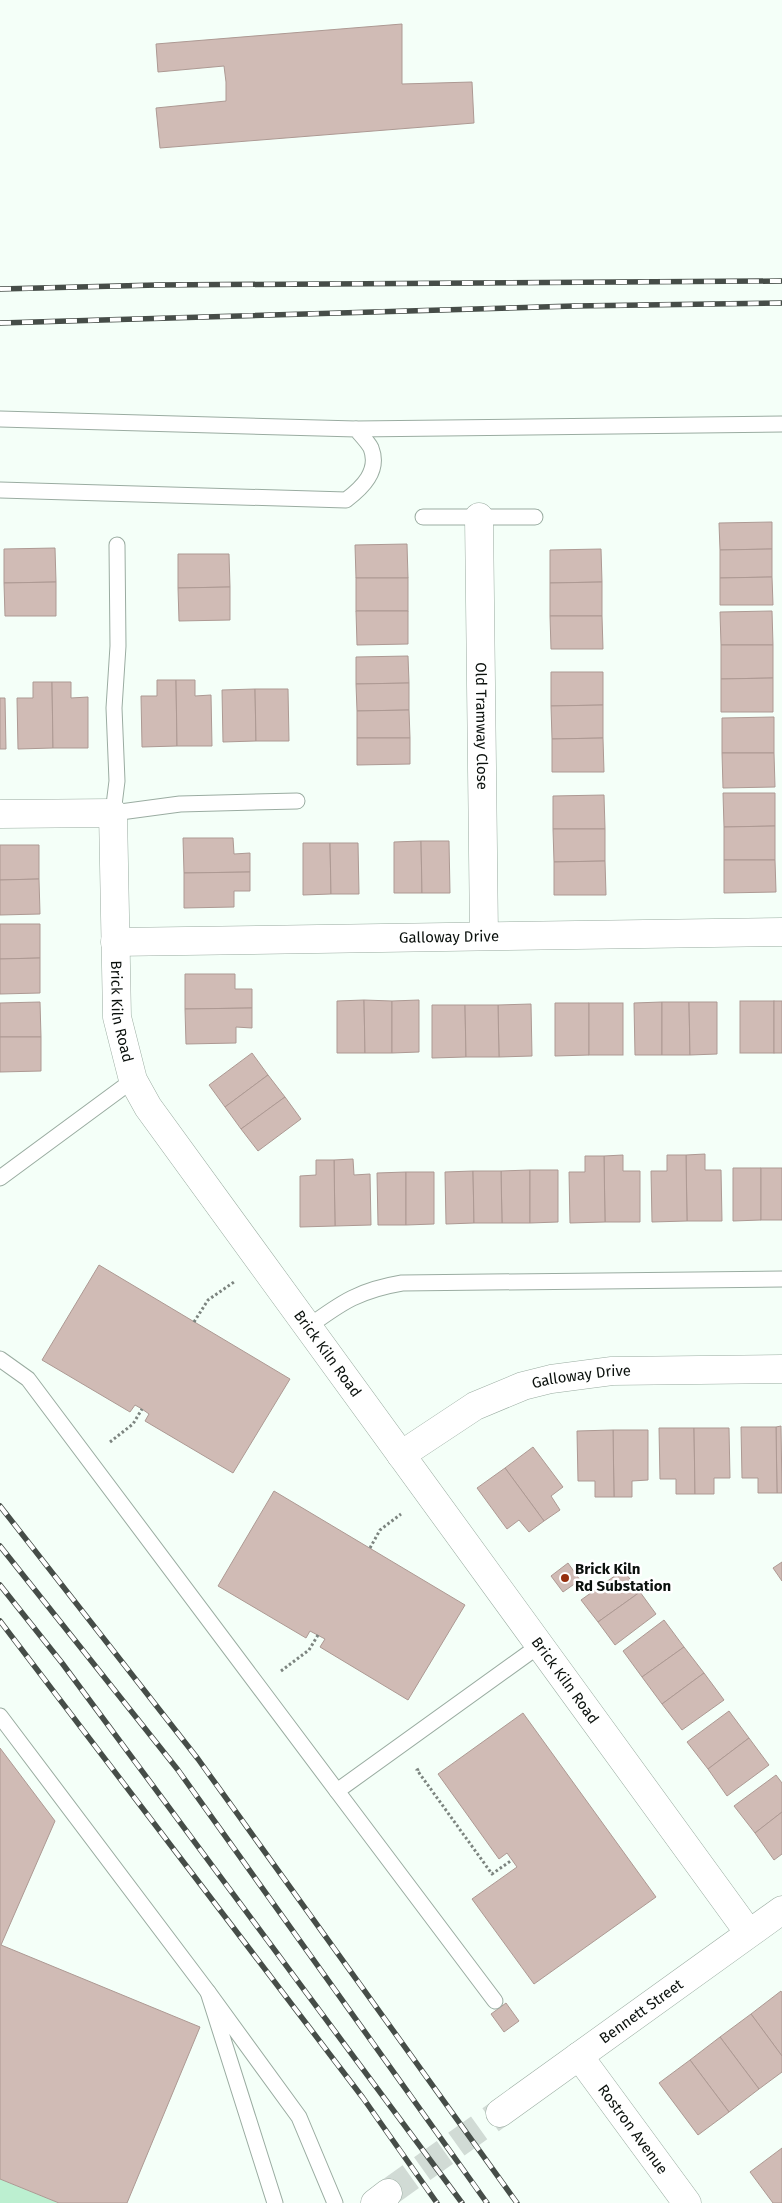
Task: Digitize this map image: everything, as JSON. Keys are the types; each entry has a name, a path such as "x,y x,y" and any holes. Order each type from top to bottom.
{"street":[{"name":"Old Tramway Close","path":"480,517 484,935"},
{"path":"0,814 113,814"},
{"name":"Brick Kiln Road","path":"113,814 117,1018 133,1080 148,1107 750,1933"},
{"name":"Galloway Drive","path":"115,942 782,932"},
{"name":"Galloway Drive","path":"401,1455 475,1406 523,1386 551,1379 612,1372 782,1369"},
{"name":"Bennett Street","path":"500,2113 782,1910"},
{"name":"Rostron Avenue","path":"579,2056 687,2203"}],"lane":[{"path":"0,419 356,429 782,424"},
{"path":"0,490 346,500 364,487 373,468 371,448 356,429"},
{"path":"423,517 535,517"},
{"path":"117,545 118,646 114,708 117,781 113,814 180,804 297,802"},
{"path":"0,1178 133,1080"},
{"path":"308,1326 348,1299 376,1287 402,1283 782,1279"},
{"path":"0,1359 28,1379 495,2000"},
{"path":"337,1791 540,1645"},
{"path":"0,1716 208,1992 299,2117 336,2203"},
{"path":"208,1992 275,2203"}],"path":[{"path":"194,1322 208,1300 261,1262"},
{"path":"88,1458 133,1424 142,1409"},
{"path":"370,1548 380,1530 429,1493"},
{"path":"259,1687 309,1650 318,1635"},
{"path":"426,1764 418,1770 492,1874 512,1860"}],"green space":[{"path":"0,2179 59,2203 0,2203"}],"building":[{"path":"402,24 402,84 472,82 474,123 160,148 156,108 226,101 226,82 224,66 158,72 156,44"},
{"path":"772,522 772,549 720,550 719,523"},
{"path":"407,544 408,578 356,578 355,545"},
{"path":"55,548 56,582 4,583 4,549"},
{"path":"601,549 602,582 550,583 550,550"},
{"path":"772,549 772,577 720,578 720,550"},
{"path":"178,554 229,554 230,587 178,588"},
{"path":"772,577 773,605 720,605 720,578"},
{"path":"356,578 408,578 408,611 356,611"},
{"path":"56,582 56,616 5,616 4,583"},
{"path":"602,582 602,616 550,616 550,583"},
{"path":"230,587 230,620 179,621 178,588"},
{"path":"356,611 408,611 408,644 357,645"},
{"path":"772,611 773,645 721,645 720,612"},
{"path":"550,616 602,616 603,649 551,649"},
{"path":"721,645 773,645 773,678 721,679"},
{"path":"408,656 409,683 356,684 356,657"},
{"path":"551,672 603,672 603,705 551,706"},
{"path":"773,678 773,712 721,712 721,679"},
{"path":"157,680 176,680 177,746 142,747 141,696 157,696"},
{"path":"176,680 195,680 195,696 211,695 212,746 177,746"},
{"path":"33,682 52,682 53,748 18,749 17,698 33,698"},
{"path":"52,682 71,682 71,698 88,697 88,748 53,748"},
{"path":"409,683 409,710 357,711 356,684"},
{"path":"255,689 256,741 223,742 222,690"},
{"path":"255,689 288,689 289,741 256,741"},
{"path":"0,698 5,698 6,749 0,749"},
{"path":"603,705 603,738 552,739 551,706"},
{"path":"409,710 410,738 357,738 357,711"},
{"path":"774,717 774,753 722,753 722,718"},
{"path":"357,738 410,738 410,764 357,765"},
{"path":"603,738 604,772 552,772 552,739"},
{"path":"722,753 774,753 775,787 723,788"},
{"path":"723,793 775,793 775,826 724,827"},
{"path":"604,795 605,829 553,829 553,796"},
{"path":"775,826 775,860 724,860 724,827"},
{"path":"553,829 605,829 605,861 554,862"},
{"path":"183,838 233,838 234,854 250,853 250,872 184,873"},
{"path":"421,841 422,893 394,893 394,842"},
{"path":"421,841 449,841 450,893 422,893"},
{"path":"303,843 330,843 331,894 303,895"},
{"path":"330,843 358,843 359,894 331,894"},
{"path":"0,845 39,845 39,879 0,880"},
{"path":"724,860 775,860 776,892 724,893"},
{"path":"605,861 606,895 554,895 554,862"},
{"path":"250,872 250,891 234,891 234,907 184,908 184,873"},
{"path":"39,879 40,914 0,915 0,880"},
{"path":"0,924 40,924 40,958 0,959"},
{"path":"40,958 40,993 0,994 0,959"},
{"path":"185,974 235,974 235,989 252,989 252,1008 185,1009"},
{"path":"364,1000 365,1053 337,1053 337,1001"},
{"path":"364,1000 392,1001 392,1053 365,1053"},
{"path":"419,1000 419,1052 392,1053 392,1001"},
{"path":"740,1001 774,1001 774,1053 740,1053"},
{"path":"774,1001 782,1001 782,1053 774,1053"},
{"path":"40,1002 41,1037 0,1037 0,1003"},
{"path":"662,1002 662,1055 635,1055 634,1003"},
{"path":"662,1002 689,1002 690,1055 662,1055"},
{"path":"689,1002 717,1002 717,1054 690,1055"},
{"path":"555,1003 589,1003 589,1055 555,1056"},
{"path":"589,1003 623,1003 623,1055 589,1055"},
{"path":"531,1004 532,1056 499,1057 498,1005"},
{"path":"432,1005 465,1005 466,1057 432,1058"},
{"path":"465,1005 498,1005 499,1057 466,1057"},
{"path":"252,1008 252,1028 236,1027 236,1043 186,1044 185,1009"},
{"path":"0,1037 41,1037 41,1071 0,1072"},
{"path":"252,1053 268,1075 225,1107 209,1085"},
{"path":"268,1075 285,1097 241,1129 225,1107"},
{"path":"285,1097 301,1119 258,1151 241,1129"},
{"path":"705,1154 705,1170 721,1170 722,1221 687,1221 686,1155"},
{"path":"623,1155 623,1171 640,1171 640,1222 605,1222 604,1156"},
{"path":"667,1155 686,1155 687,1221 652,1222 651,1171 667,1171"},
{"path":"585,1156 604,1156 605,1222 570,1223 569,1172 585,1172"},
{"path":"353,1159 354,1175 370,1174 371,1225 335,1226 334,1160"},
{"path":"316,1160 334,1160 335,1226 300,1227 300,1176 316,1175"},
{"path":"733,1168 761,1168 761,1220 733,1221"},
{"path":"761,1168 782,1168 782,1220 761,1220"},
{"path":"530,1170 530,1223 502,1223 501,1171"},
{"path":"530,1170 558,1170 558,1222 530,1223"},
{"path":"473,1171 474,1223 446,1224 445,1172"},
{"path":"473,1171 501,1171 502,1223 474,1223"},
{"path":"406,1172 406,1225 378,1225 377,1173"},
{"path":"406,1172 434,1172 434,1224 406,1225"},
{"path":"99,1265 290,1379 233,1473 145,1421 149,1414 142,1409 135,1405 130,1412 42,1360"},
{"path":"781,1426 782,1493 777,1493 776,1427"},
{"path":"741,1427 776,1427 777,1493 758,1493 758,1478 742,1478"},
{"path":"659,1428 694,1428 695,1494 676,1494 676,1479 660,1479"},
{"path":"694,1428 729,1428 730,1478 714,1478 714,1494 695,1494"},
{"path":"613,1430 648,1430 648,1480 632,1481 632,1497 614,1497"},
{"path":"613,1430 614,1497 595,1497 595,1481 578,1481 577,1431"},
{"path":"533,1447 563,1487 551,1496 560,1510 544,1521 505,1468"},
{"path":"505,1468 544,1521 529,1532 519,1520 507,1529 477,1488"},
{"path":"274,1491 465,1605 408,1700 320,1647 325,1639 310,1631 306,1638 218,1586"},
{"path":"782,1562 782,1581 773,1568"},
{"name":"Brick Kiln Rd Substation","path":"568,1563 580,1580 563,1592 551,1576"},
{"path":"623,1570 640,1592 598,1622 581,1600"},
{"path":"640,1592 656,1614 615,1645 598,1622"},
{"path":"664,1620 684,1647 642,1677 623,1651"},
{"path":"684,1647 704,1673 662,1704 642,1677"},
{"path":"704,1673 724,1700 682,1730 662,1704"},
{"path":"729,1711 749,1738 708,1769 687,1742"},
{"path":"523,1713 656,1897 534,1984 472,1899 517,1867 507,1853 499,1859 438,1774"},
{"path":"749,1738 769,1765 727,1796 708,1769"},
{"path":"0,1748 55,1821 1,1945 200,2027 127,2203 59,2203 0,2179"},
{"path":"776,1775 782,1783 782,1812 755,1833 734,1806"},
{"path":"782,1812 782,1854 774,1860 755,1833"},
{"path":"781,1991 782,1993 782,2056 751,2014"},
{"path":"506,2003 519,2021 504,2032 491,2014"},
{"path":"751,2014 782,2056 782,2072 759,2089 720,2037"},
{"path":"720,2037 759,2089 729,2112 690,2060"},
{"path":"690,2060 729,2112 698,2135 659,2083"},
{"path":"782,2148 782,2203 773,2203 750,2172"}],"tunnel":[{"path":"388,2193 500,2113"}],"railway":[{"path":"0,289 157,285 782,281"},
{"path":"0,323 574,306 782,303"},
{"path":"0,1506 198,1759 517,2203"},
{"path":"0,1546 178,1770 487,2203"},
{"path":"0,1585 62,1663 462,2203"},
{"path":"0,1621 363,2098 437,2203"}],"place":[{"name":"Brick Kiln Rd Substation","path":"565,1578"}]}
